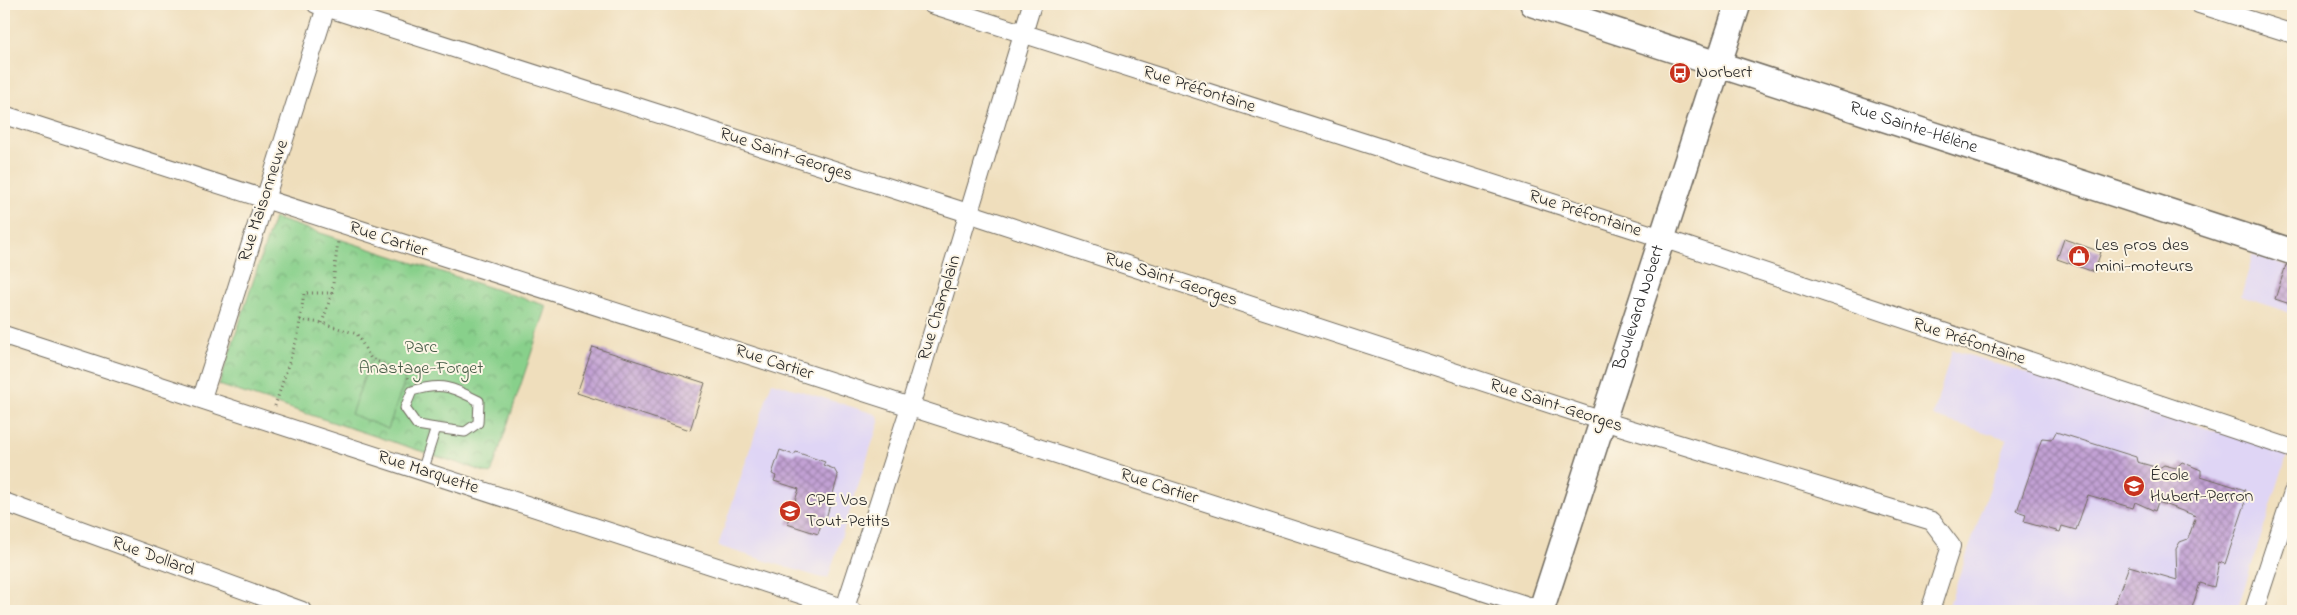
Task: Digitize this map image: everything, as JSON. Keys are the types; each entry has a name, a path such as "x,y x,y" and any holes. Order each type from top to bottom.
{"street":[{"name":"Rue Préfontaine","path":"931,4 1662,238 2293,449"},
{"name":"Rue Champlain","path":"847,610 1032,4"},
{"name":"Rue Sainte-Hélène","path":"1533,4 2293,252"},
{"name":"Boulevard Nobert","path":"1542,611 1738,4"},
{"path":"2199,4 2293,34"},
{"name":"Rue Maisonneuve","path":"202,398 265,200 323,5"},
{"name":"Rue Saint-Georges","path":"323,5 968,213 1603,421 1932,521 1951,546 1930,611"},
{"name":"Rue Cartier","path":"4,115 1542,611"},
{"name":"Rue Marquette","path":"4,335 202,398 847,610"},
{"path":"2254,611 2293,492"},
{"name":"Rue Dollard","path":"4,502 302,611"}],"lane":[{"path":"434,385 458,390 479,401 478,423 465,432 436,428 417,424 405,408 412,391 434,385"},
{"path":"422,471 436,428"}],"path":[{"path":"322,323 332,293 340,224"},
{"path":"270,421 298,335 304,293 332,293"},
{"path":"300,320 322,323 357,334 371,360 407,374 412,391"}],"shaded area":[{"path":"2253,255 2293,267 2293,314 2241,296"},
{"name":"École Hubert-Perron","path":"1952,350 2288,453 2237,611 1947,611 2007,439 1933,416"},
{"name":"CPE Vos Tout-Petits","path":"772,382 875,414 878,417 879,422 828,578 822,578 718,546"}],"green space":[{"name":"Parc Anastage-Forget","path":"274,218 547,306 491,474 219,385"},
{"path":"371,359 407,374 388,429 351,414"}],"building":[{"name":"Les pros des mini-moteurs","path":"2064,239 2101,252 2094,272 2057,259"},
{"path":"2286,265 2293,266 2293,305 2275,299"},
{"path":"593,347 705,383 690,430 577,393"},
{"name":"École Hubert-Perron","path":"2056,432 2136,457 2137,462 2159,468 2164,465 2176,468 2182,462 2201,470 2201,476 2245,490 2241,499 2245,504 2225,564 2219,562 2214,587 2200,583 2191,611 2112,611 2129,566 2177,580 2176,549 2180,542 2188,539 2196,516 2158,502 2155,511 2135,502 2133,508 2088,495 2076,530 2062,526 2060,532 2024,522 2026,514 2017,511 2042,438 2052,439"},
{"path":"780,450 794,455 796,452 825,462 823,465 834,469 838,476 825,522 822,521 818,534 787,524 799,489 774,481 776,476 772,474"}],"place":[{"name":"Norbert","path":"1680,73"},
{"name":"Les pros des mini-moteurs","path":"2079,256"},
{"name":"École Hubert-Perron","path":"2134,486"},
{"name":"CPE Vos Tout-Petits","path":"790,511"}]}
